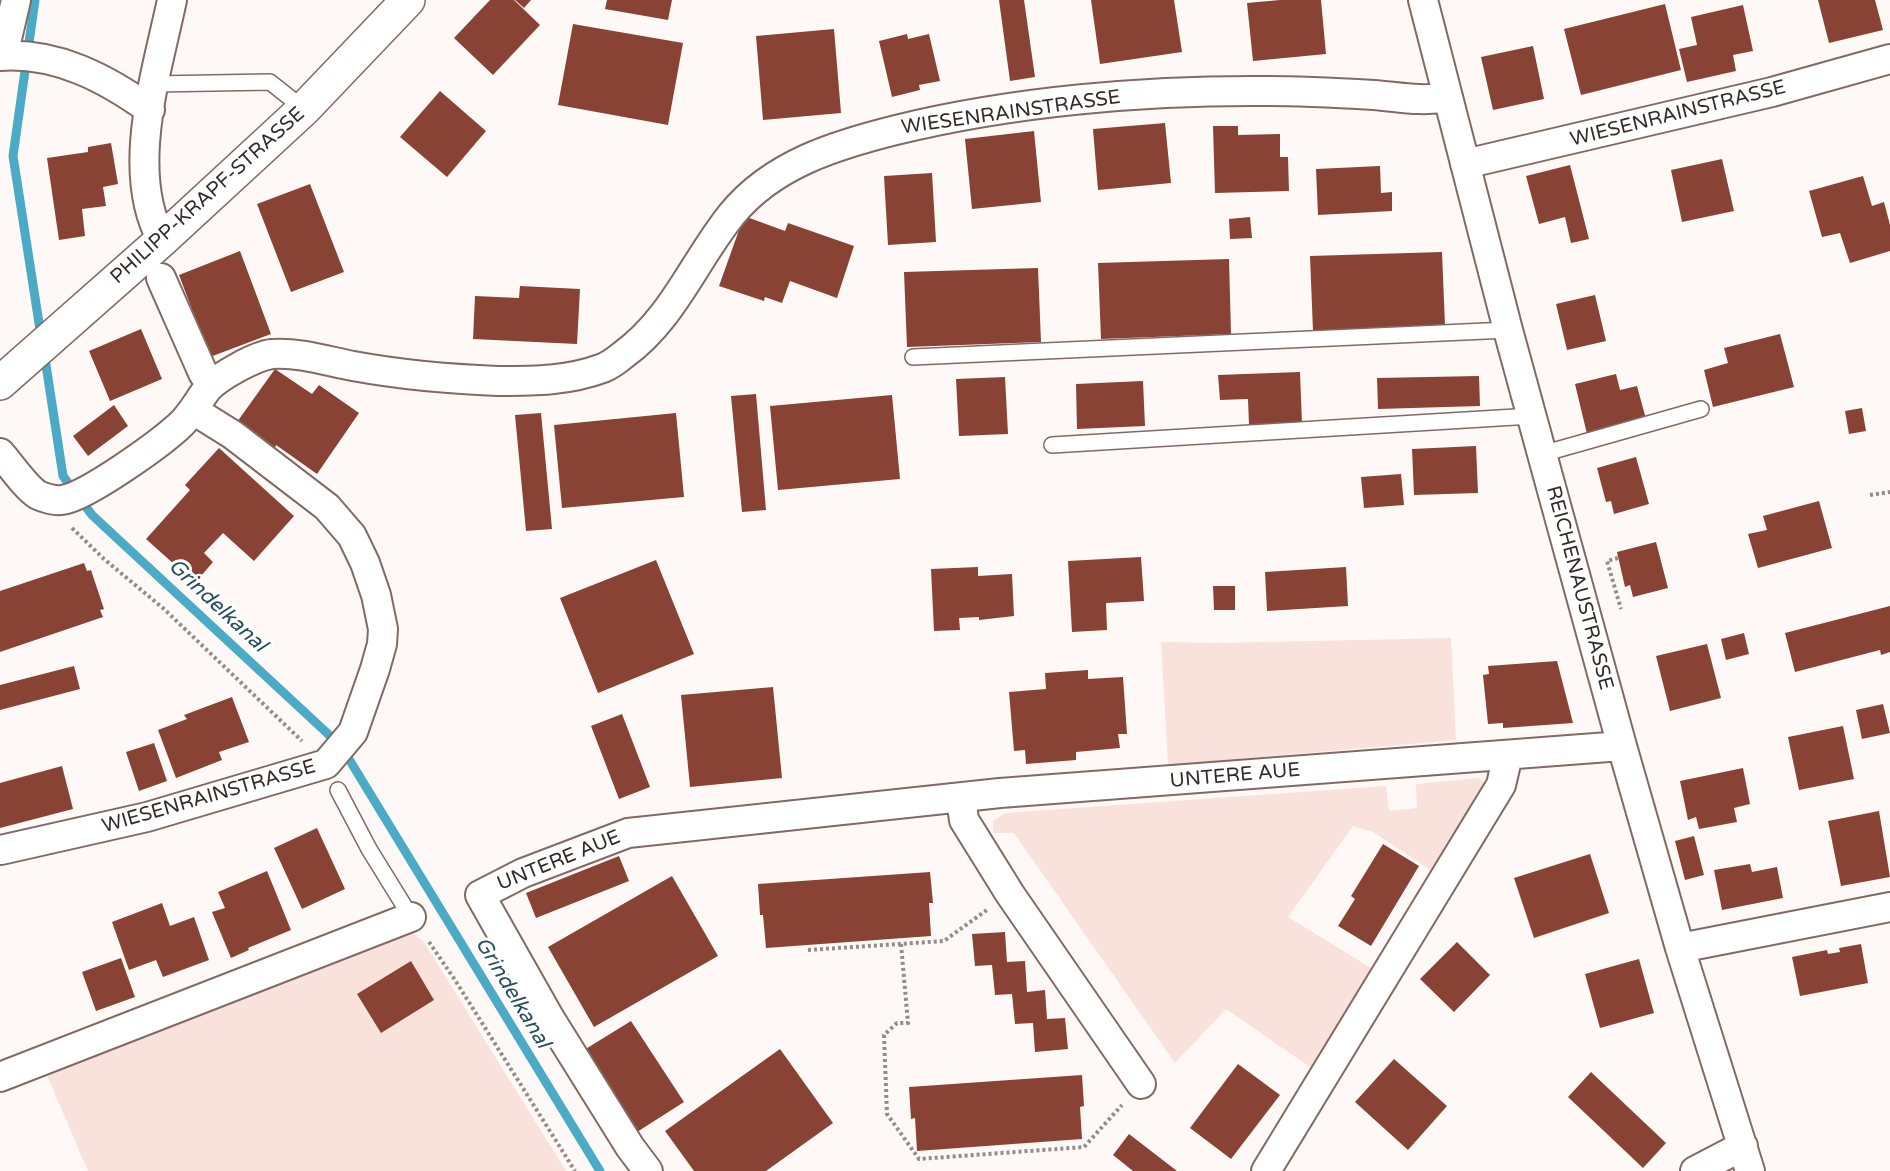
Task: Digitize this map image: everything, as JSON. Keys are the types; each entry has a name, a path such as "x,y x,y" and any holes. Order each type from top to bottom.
{"street":[{"path":"16,0 14,57 69,65 152,97"},
{"path":"162,240 153,223 144,180 144,144 172,0"},
{"name":"PHILIPP-KRAPF-STRASSE","path":"0,383 162,240 304,109 408,0"},
{"name":"REICHENAUSTRASSE","path":"1423,0 1508,330 1622,746 1680,948 1746,1159"},
{"name":"WIESENRAINSTRASSE","path":"1465,164 1772,92 1890,58"},
{"name":"WIESENRAINSTRASSE","path":"70,497 180,426 211,385 247,363 269,354 296,355 357,367 443,379 534,382 568,378 607,366 641,342 665,315 733,213 769,179 802,160 848,143 898,129 973,115 1053,103 1128,96 1237,91 1335,93 1418,100 1447,97"},
{"path":"161,278 203,373 211,385"},
{"name":"WIESENRAINSTRASSE","path":"1,850 147,817 329,761 353,732 382,644 383,629 376,595 365,562 352,536 327,507 233,435 193,410"},
{"path":"0,453 36,494 70,497"},
{"name":"UNTERE AUE","path":"648,1171 630,1147 549,1017 480,895 523,873 628,833 881,804 1012,792 1622,746"},
{"path":"1266,1171 1501,785 1508,755"},
{"path":"961,798 964,819 1010,894 1141,1084"},
{"path":"1680,948 1890,907"},
{"path":"0,1077 411,917"},
{"path":"1695,1171 1746,1159"}],"lane":[{"path":"152,97 270,82 304,109"},
{"path":"913,357 1508,330"},
{"path":"1542,454 1701,409"},
{"path":"1052,445 1532,416"},
{"path":"338,790 369,849 411,917"}],"path":[{"path":"1870,495 1890,492"},
{"path":"70,497 73,530 164,609 329,761"},
{"path":"1618,558 1607,561 1621,609"},
{"path":"808,950 944,940 989,909"},
{"path":"411,917 455,980 575,1171"},
{"path":"901,944 908,1023 897,1023 884,1035 887,1114 919,1159 1084,1146 1141,1084"}],"shaded area":[{"path":"1451,638 1456,740 1168,765 1161,642 1221,643"},
{"path":"1480,778 1486,786 1435,873 1373,832 1353,826 1288,917 1376,971 1317,1072 1226,1009 1175,1063 1014,833 993,833 993,821 1005,813 1386,786 1389,811 1417,808 1416,784"},
{"path":"403,933 414,934 424,942 566,1171 88,1171 46,1073"}],"building":[{"path":"490,0 514,0 540,25 493,75 454,38"},
{"path":"515,0 531,0 524,8"},
{"path":"607,0 672,0 668,20 605,9"},
{"path":"999,0 1024,0 1035,77 1010,81"},
{"path":"1091,0 1174,0 1182,52 1100,64"},
{"path":"1321,0 1326,54 1253,61 1247,3"},
{"path":"1818,0 1875,0 1883,30 1829,43"},
{"path":"1665,4 1681,70 1581,95 1564,29"},
{"path":"1743,5 1753,51 1733,55 1736,71 1687,82 1679,49 1697,45 1691,17"},
{"path":"573,24 683,43 668,125 558,105"},
{"path":"834,29 841,113 763,120 756,36"},
{"path":"907,34 908,39 929,34 940,81 919,85 920,90 892,97 879,41"},
{"path":"1533,46 1544,99 1493,110 1481,57"},
{"path":"440,91 486,131 447,177 400,137"},
{"path":"1165,123 1171,183 1098,190 1093,129"},
{"path":"1213,126 1238,126 1238,135 1280,134 1280,157 1288,157 1289,191 1215,193"},
{"path":"1034,131 1041,202 972,209 965,139"},
{"path":"111,143 118,184 103,187 106,206 82,209 85,236 59,240 47,158 88,152 88,147"},
{"path":"1722,159 1734,211 1682,222 1671,170"},
{"path":"1570,165 1589,239 1571,243 1565,217 1539,224 1526,176"},
{"path":"1380,166 1381,193 1392,192 1392,211 1318,215 1316,169"},
{"path":"932,173 936,242 888,245 884,176"},
{"path":"1863,176 1872,206 1884,202 1890,225 1890,251 1850,263 1840,233 1822,237 1809,191"},
{"path":"310,184 344,272 291,292 257,204"},
{"path":"744,216 785,231 788,223 854,246 837,298 790,281 782,303 765,297 764,301 719,286"},
{"path":"1250,217 1252,238 1230,239 1229,219"},
{"path":"240,251 271,334 210,357 179,275"},
{"path":"1442,252 1445,326 1313,331 1310,256"},
{"path":"1229,259 1231,334 1101,339 1098,263"},
{"path":"1038,268 1041,342 907,347 904,272"},
{"path":"520,286 580,289 577,344 473,339 475,296 519,298"},
{"path":"1595,295 1606,341 1567,350 1556,304"},
{"path":"141,329 162,379 110,401 89,351"},
{"path":"1780,334 1794,387 1713,407 1704,370 1728,363 1724,348"},
{"path":"275,369 312,394 319,385 359,413 317,474 276,445 275,448 237,422"},
{"path":"1300,372 1302,424 1249,425 1248,399 1220,400 1218,375"},
{"path":"1616,374 1620,390 1637,386 1646,419 1587,434 1575,384"},
{"path":"1479,376 1480,406 1378,409 1377,378"},
{"path":"1005,377 1008,434 959,436 956,379"},
{"path":"1143,381 1145,426 1077,429 1076,384"},
{"path":"756,394 766,510 742,512 731,396"},
{"path":"892,395 900,479 778,490 770,406"},
{"path":"114,405 128,426 88,456 73,436"},
{"path":"1862,408 1866,431 1849,434 1845,411"},
{"path":"541,413 552,529 526,531 515,415"},
{"path":"676,413 684,497 562,508 554,425"},
{"path":"1476,446 1478,493 1414,495 1412,449"},
{"path":"219,448 294,516 254,561 223,533 204,553 213,562 195,583 146,539 190,490 185,485"},
{"path":"1636,457 1649,504 1614,514 1611,501 1606,502 1597,468"},
{"path":"1401,474 1404,505 1364,508 1361,477"},
{"path":"1819,501 1832,548 1758,568 1748,534 1767,530 1763,516"},
{"path":"1656,542 1668,588 1633,597 1630,585 1625,587 1617,552"},
{"path":"1141,557 1144,601 1106,603 1107,630 1072,632 1068,561"},
{"path":"656,560 694,654 598,693 560,598"},
{"path":"84,563 87,571 91,570 104,609 100,610 103,617 0,652 0,591"},
{"path":"978,567 978,576 1012,574 1014,616 979,620 979,617 959,618 960,630 934,631 931,569"},
{"path":"1346,567 1348,606 1267,611 1265,572"},
{"path":"1213,586 1235,586 1235,610 1214,610"},
{"path":"1890,606 1890,652 1881,655 1880,650 1795,672 1785,633"},
{"path":"1744,633 1749,654 1726,660 1721,639"},
{"path":"1707,644 1721,698 1670,711 1656,656"},
{"path":"1557,661 1573,723 1503,728 1503,723 1488,724 1483,675 1489,674 1488,666"},
{"path":"74,666 80,689 0,710 0,685"},
{"path":"1088,670 1088,679 1123,677 1127,734 1118,734 1120,748 1076,752 1076,760 1026,764 1025,750 1014,751 1009,692 1046,689 1045,673"},
{"path":"773,687 782,778 690,787 681,695"},
{"path":"232,697 249,742 219,752 222,760 176,778 158,730 187,719 184,715"},
{"path":"1883,704 1890,733 1862,739 1856,710"},
{"path":"622,714 650,787 619,799 591,726"},
{"path":"1843,726 1854,779 1799,790 1788,737"},
{"path":"154,743 167,781 139,791 126,752"},
{"path":"62,766 73,809 0,828 0,783"},
{"path":"1743,768 1750,804 1734,808 1737,822 1699,829 1696,817 1688,820 1680,781"},
{"path":"1879,811 1890,877 1841,886 1828,821"},
{"path":"317,828 345,889 302,909 274,848"},
{"path":"1694,836 1704,875 1685,880 1675,841"},
{"path":"1383,844 1419,866 1371,946 1338,926 1355,899 1351,896"},
{"path":"1590,854 1609,913 1534,938 1514,878"},
{"path":"619,856 629,881 536,918 526,893"},
{"path":"1750,864 1752,872 1777,867 1783,898 1722,910 1714,870"},
{"path":"267,871 291,930 248,948 249,950 231,958 212,912 225,908 218,892"},
{"path":"930,872 933,903 929,903 931,936 766,948 763,915 760,915 758,884"},
{"path":"672,876 718,956 594,1027 548,947"},
{"path":"162,903 170,926 194,917 209,960 163,977 156,960 129,970 112,922"},
{"path":"1005,932 1007,962 1025,961 1027,992 1045,990 1047,1019 1065,1018 1068,1049 1035,1052 1033,1023 1015,1024 1012,994 995,995 992,965 975,966 972,934"},
{"path":"1457,942 1490,975 1454,1012 1420,979"},
{"path":"1861,944 1868,983 1800,996 1792,957 1827,950 1828,954 1840,952 1839,948"},
{"path":"121,958 135,997 96,1011 82,972"},
{"path":"1639,959 1654,1013 1600,1028 1585,974"},
{"path":"411,961 434,1000 381,1033 357,994"},
{"path":"631,1021 684,1102 637,1132 584,1050"},
{"path":"780,1049 833,1123 766,1171 694,1171 665,1131"},
{"path":"1394,1059 1447,1106 1408,1150 1355,1102"},
{"path":"1238,1064 1280,1095 1231,1159 1190,1128"},
{"path":"1591,1072 1666,1143 1643,1168 1568,1097"},
{"path":"1082,1075 1084,1106 1080,1107 1082,1139 917,1151 915,1118 911,1119 909,1087"},
{"path":"1129,1134 1177,1171 1133,1171 1113,1155"}],"waterway":[{"name":"Grindelkanal","path":"35,0 13,156 41,336"},
{"name":"Grindelkanal","path":"44,352 63,476 92,515 341,746 600,1171"}]}
